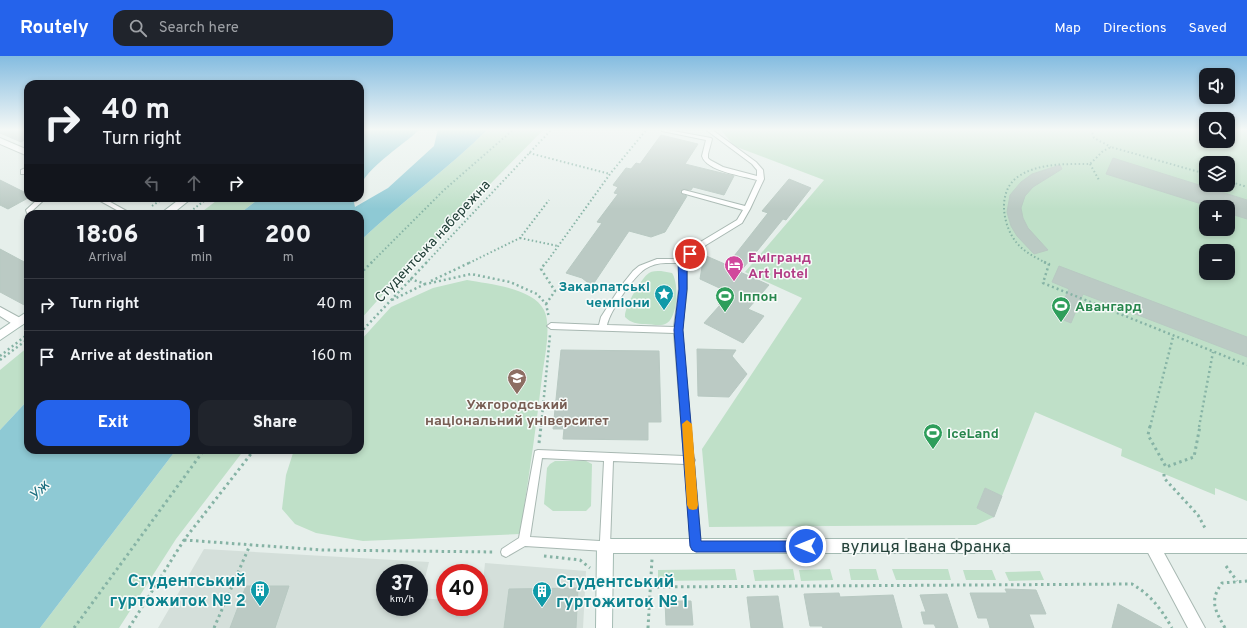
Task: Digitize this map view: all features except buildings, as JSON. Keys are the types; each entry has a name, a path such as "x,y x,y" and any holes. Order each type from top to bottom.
{"street":[{"path":"170,210 182,202"},
{"path":"0,311 23,319"},
{"path":"0,336 23,319"},
{"path":"604,628 605,546"},
{"name":"вулиця Івана Франка","path":"605,546 1247,546"},
{"path":"1153,546 1197,628"}],"lane":[{"path":"705,156 707,162 718,168 761,179"},
{"path":"602,328 604,319 636,272 648,264 661,261 682,261 700,247 740,221 761,179 760,170 744,156"},
{"path":"684,192 747,209"},
{"path":"29,210 38,202"},
{"path":"106,202 120,210"},
{"path":"682,261 683,289 678,330 696,546"},
{"path":"551,326 678,330"},
{"path":"524,541 538,454 690,460"},
{"path":"506,552 524,541 605,546 609,456"}],"path":[{"path":"364,270 444,190 483,156"},
{"name":"Студентська набережна","path":"364,329 526,156"},
{"path":"539,156 610,174"},
{"path":"546,304 555,291 541,269 625,156"},
{"path":"1098,156 1090,164 1043,168 1028,171 1015,179 1007,188 1004,212 1016,242 1031,255 1049,264 1043,283 1173,337 1247,365"},
{"path":"1145,156 1199,172"},
{"path":"1090,164 1099,180"},
{"path":"1235,183 1247,187"},
{"path":"390,302 520,238 549,200"},
{"path":"152,206 158,202"},
{"path":"192,210 203,202"},
{"path":"520,238 558,246"},
{"path":"410,279 426,284 471,274 491,277 525,287 537,294 546,304 551,326 538,454"},
{"path":"0,356 24,337"},
{"path":"1173,337 1148,435 1166,468 1194,457 1212,352"},
{"path":"0,360 24,342"},
{"path":"74,628 201,454"},
{"path":"128,628 184,540 251,454"},
{"path":"1164,474 1164,478 1198,515 1205,528"},
{"path":"184,540 322,550 506,552"},
{"path":"214,628 250,544"},
{"path":"648,628 653,546"},
{"path":"536,555 580,560 588,566 593,574"},
{"path":"1226,566 1237,581"},
{"path":"1225,628 1212,602 1215,592 1222,583 1247,581"},
{"path":"651,587 1132,584 1144,590 1157,601 1172,628"}],"shaded area":[{"path":"204,549 429,562 428,566 428,564 376,564 376,616 428,616 428,599 436,599 436,616 488,616 488,564 485,563 586,571 583,628 158,628"}],"green space":[{"path":"460,156 518,156 393,283 364,316 364,238"},
{"name":"Авангард","path":"760,156 1247,156 1247,501 1215,488 1215,495 1121,456 1122,449 1035,412 1002,496 985,488 977,508 994,517 976,525 709,527 702,449 802,298 745,272 824,180"},
{"path":"215,202 255,202 244,210 204,210"},
{"path":"653,271 672,273 676,284 675,307 671,319 665,324 659,325 630,321 625,317 625,313 630,300 638,287 649,273"},
{"name":"Ужгородський національний університет","path":"467,280 498,285 521,292 538,303 544,310 547,325 546,353 520,534 363,541 316,533 295,524 282,509 286,475 293,454 364,454 364,337 391,307 433,288"},
{"path":"24,350 24,404 0,430 0,370"},
{"path":"173,454 241,454 176,539 119,628 40,628"},
{"path":"555,461 586,461 592,464 591,506 586,511 553,511 544,504 547,468"},
{"path":"735,569 737,580 658,581 658,570"},
{"path":"793,569 795,580 755,581 753,570"},
{"path":"830,569 833,580 801,581 799,570"},
{"path":"849,569 876,569 879,580 851,580"},
{"path":"892,569 948,569 951,580 896,580"},
{"path":"963,570 992,570 996,580 966,580"},
{"path":"1040,571 1044,580 1009,581 1005,572"}],"water":[{"path":"364,156 388,156 380,162 364,180"},
{"path":"423,156 460,156 364,238 364,210 244,210 255,202 354,202 355,207 388,188"},
{"name":"Уж","path":"24,404 24,454 173,454 40,628 0,628 0,430"}],"slow traffic":[{"path":"687,424 693,505"}],"place":[{"name":"Емігранд Art Hotel","path":"734,282"},
{"name":"Закарпатські чемпіони","path":"664,311"},
{"name":"Іппон","path":"725,313"},
{"name":"Авангард","path":"1061,323"},
{"name":"Ужгородський національний університет","path":"517,395"},
{"name":"IceLand","path":"933,450"},
{"name":"Студентський гуртожиток № 2","path":"260,607"},
{"name":"Студентський гуртожиток № 1","path":"542,608"}],"route":[{"path":"690,254 682,261 683,289 678,330 687,420 696,546 806,546"}]}
